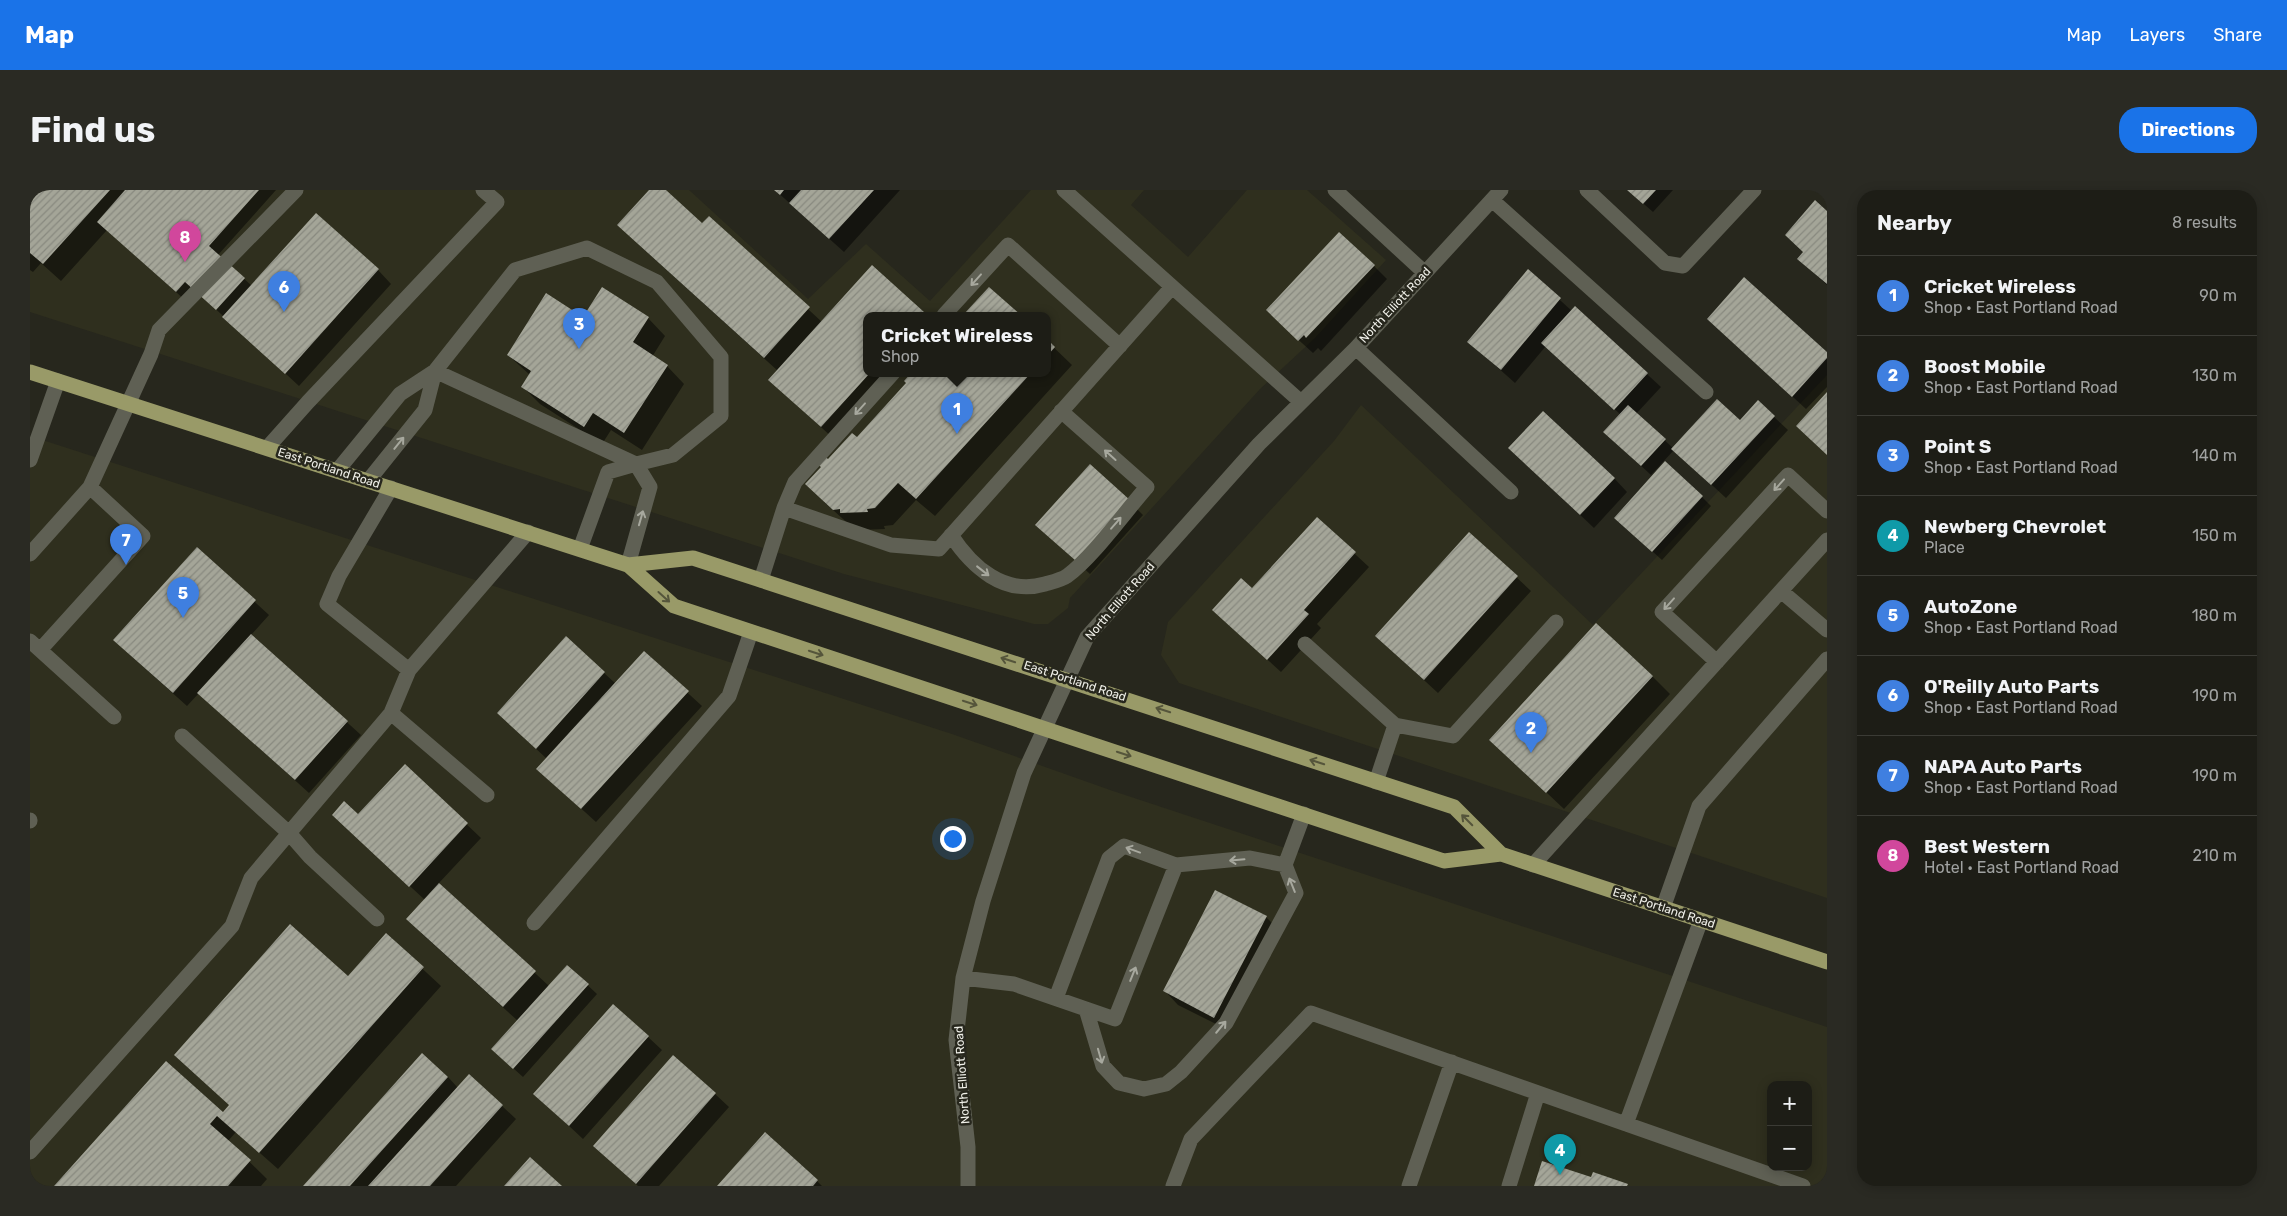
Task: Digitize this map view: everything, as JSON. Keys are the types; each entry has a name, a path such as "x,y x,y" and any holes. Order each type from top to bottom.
{"main road":[{"name":"East Portland Road","path":"30,372 628,564 693,558 1067,679 1454,807 1501,854"},
{"name":"East Portland Road","path":"628,564 674,606 752,632 1444,860 1501,854 1827,962"}],"street":[{"path":"30,554 90,486 151,354 159,330 296,190"},
{"path":"267,448 497,202 484,190"},
{"path":"1064,190 1301,402"},
{"path":"1335,190 1425,273"},
{"path":"1586,190 1665,262 1683,266 1754,190"},
{"path":"1497,195 1706,392"},
{"name":"North Elliott Road","path":"968,1186 968,1147 956,1040 963,978 983,901 1021,782 1044,727 1087,637 1259,444 1356,348 1497,195"},
{"path":"947,312 1008,245 1120,346"},
{"path":"337,471 400,394 435,371 515,270 587,248 657,282 720,357 721,416 673,455 608,472 580,549"},
{"path":"784,508 891,545 939,549 1172,287"},
{"path":"1356,348 1512,492"},
{"path":"435,371 636,464 650,487 628,564"},
{"path":"368,481 425,410 435,371"},
{"path":"761,580 784,508 795,482 889,377"},
{"path":"30,460 58,381"},
{"path":"951,535 964,554 986,575 1010,586 1033,587 1066,577 1083,561 1146,487 1062,412"},
{"path":"1717,662 1662,612 1788,475 1827,511"},
{"path":"90,486 143,536 35,646 114,717"},
{"path":"391,488 339,576 327,604 408,670"},
{"path":"30,1152 232,926 251,878 391,713 408,670 528,532"},
{"path":"1533,865 1827,540"},
{"path":"1782,590 1827,630"},
{"path":"1305,644 1395,725 1453,736 1556,622"},
{"path":"534,923 729,696 752,632"},
{"path":"1663,908 1698,806 1827,659"},
{"path":"391,713 488,795"},
{"path":"1376,782 1395,725"},
{"path":"182,736 289,833 310,857 377,919"},
{"path":"1086,1009 1103,1066 1119,1083 1144,1089 1166,1084 1219,1030 1230,1014 1296,893 1284,865 1304,814"},
{"path":"1056,998 1109,858 1124,846 1176,866 1250,858 1284,865"},
{"path":"963,978 1014,984 1115,1019 1176,866"},
{"path":"1626,1124 1702,920"},
{"path":"1173,1186 1191,1139 1311,1013 1803,1186"},
{"path":"1409,1186 1452,1062"},
{"path":"1509,1186 1538,1093"}],"shaded area":[{"path":"30,190 689,190 808,299 866,244 930,301 1031,190 1144,190 1131,205 1188,257 1247,190 1307,190 1386,260 1315,338 1260,389 1070,598 1068,608 1048,624 1034,624 844,574 30,312"},
{"path":"1827,375 1827,898 1179,683 1161,655 1168,622 1334,441 1361,405 1593,625"},
{"path":"30,436 952,734 1113,791 1827,1027 1827,1186 30,1186"}],"building":[{"path":"30,190 110,190 43,264 30,253"},
{"path":"125,190 259,190 209,246 245,278 216,310 185,282 176,292 97,222"},
{"path":"649,190 666,190 702,223 709,216 810,307 764,358 617,225"},
{"path":"774,190 784,190 780,195"},
{"path":"801,190 874,190 829,239 789,203"},
{"path":"1627,190 1656,190 1643,204"},
{"path":"1815,200 1827,211 1827,284 1797,259 1803,252 1785,235"},
{"path":"316,213 379,269 285,374 222,317"},
{"path":"1339,232 1375,265 1306,338 1304,335 1298,341 1266,310"},
{"path":"872,265 924,312 863,312 863,377 866,377 821,427 768,380"},
{"path":"1528,269 1561,298 1501,370 1467,342"},
{"path":"1744,277 1827,352 1827,358 1792,397 1707,319"},
{"path":"602,287 649,317 633,342 668,365 624,433 593,413 584,427 521,387 531,371 507,355 546,293 583,317"},
{"path":"989,287 1018,312 966,312"},
{"path":"1575,306 1648,373 1614,410 1541,343"},
{"path":"1051,343 1055,347 1051,352"},
{"path":"908,377 1027,377 916,499 898,483 875,508 867,509 868,512 840,513 840,509 833,510 805,484 821,467 815,462 822,454 828,459 852,433 857,437 906,383 904,381"},
{"path":"1827,392 1827,455 1796,426"},
{"path":"1717,399 1740,420 1758,400 1775,416 1711,485 1671,449"},
{"path":"1628,405 1666,439 1641,466 1603,432"},
{"path":"1543,411 1615,478 1580,515 1508,448"},
{"path":"1665,461 1703,496 1652,552 1614,518"},
{"path":"1090,464 1131,501 1076,561 1035,525"},
{"path":"1317,517 1356,552 1304,610 1309,614 1267,660 1212,610 1241,578 1252,588"},
{"path":"1469,532 1518,576 1424,680 1375,636"},
{"path":"197,547 256,600 173,693 113,640"},
{"path":"1596,623 1653,676 1546,793 1489,740"},
{"path":"251,634 348,721 295,780 197,693"},
{"path":"566,636 605,672 536,749 497,713"},
{"path":"644,651 689,691 581,809 536,769"},
{"path":"405,764 468,823 409,887 332,815 344,801 358,814"},
{"path":"439,883 536,971 503,1007 406,919"},
{"path":"1215,890 1267,916 1214,1018 1163,991"},
{"path":"290,924 348,976 386,933 424,967 259,1153 217,1116 210,1124 251,1160 228,1186 54,1186 166,1061 223,1112 229,1105 174,1055"},
{"path":"567,965 589,984 513,1069 491,1049"},
{"path":"613,1004 649,1036 569,1126 533,1094"},
{"path":"422,1053 448,1077 350,1186 303,1186"},
{"path":"673,1055 716,1093 636,1184 593,1146"},
{"path":"469,1074 503,1105 430,1186 368,1186"},
{"path":"765,1132 818,1180 813,1186 717,1186"},
{"path":"530,1157 562,1186 504,1186"},
{"path":"1542,1161 1591,1177 1593,1172 1628,1184 1627,1186 1534,1186"}],"place":[{"name":"Best Western","path":"185,262"},
{"name":"O'Reilly Auto Parts","path":"284,312"},
{"name":"Point S","path":"579,349"},
{"name":"Cricket Wireless","path":"957,434"},
{"name":"NAPA Auto Parts","path":"126,565"},
{"name":"AutoZone","path":"183,618"},
{"name":"Boost Mobile","path":"1531,753"},
{"name":"Newberg Chevrolet","path":"1560,1175"}]}
